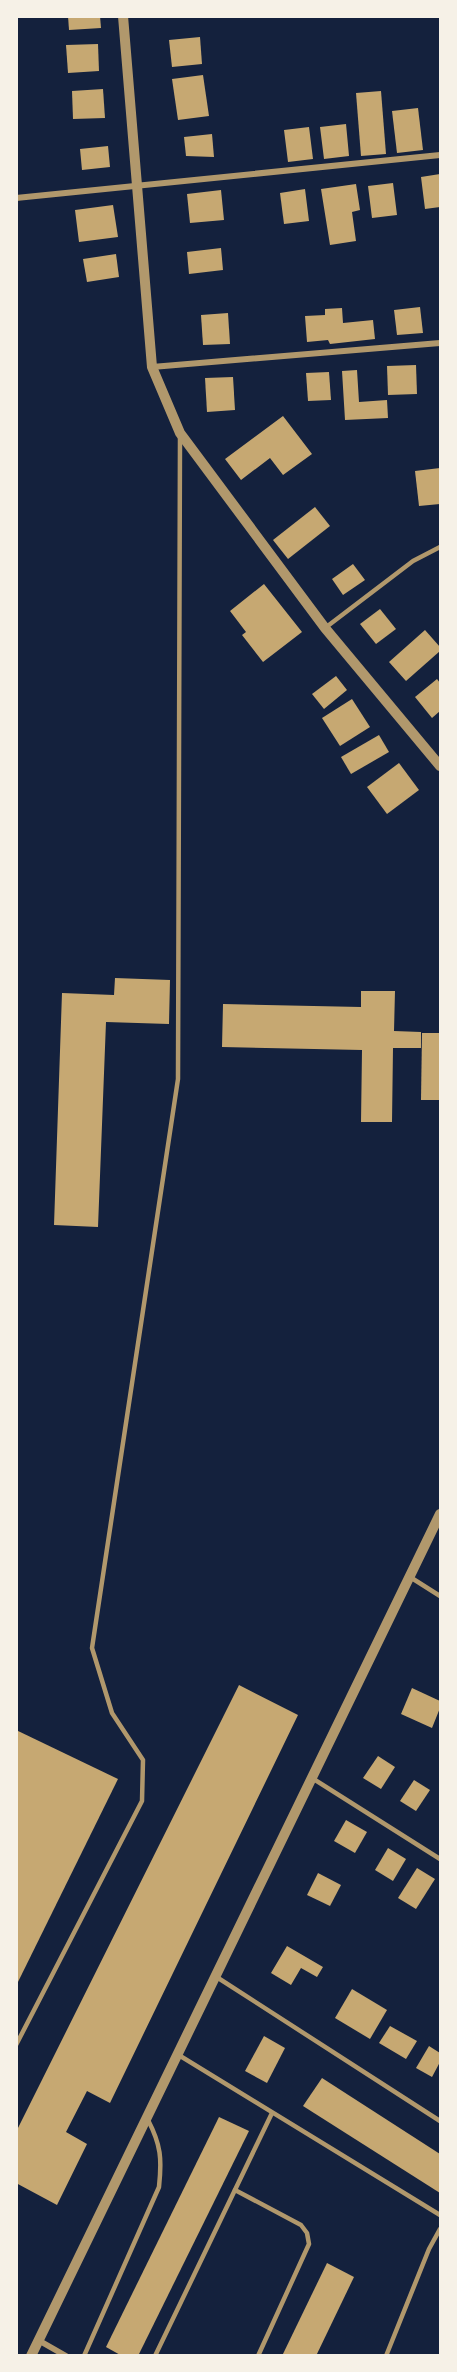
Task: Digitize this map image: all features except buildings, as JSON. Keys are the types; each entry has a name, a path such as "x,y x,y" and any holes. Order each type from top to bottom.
{"street":[{"path":"123,16 152,367 180,434 325,628 441,766"},
{"path":"16,198 441,155"},
{"path":"152,367 441,343"},
{"path":"31,2355 441,1514"},
{"path":"38,2340 66,2355"}],"lane":[{"path":"16,2045 142,1802 143,1760 112,1713 92,1648 178,1079 180,434"},
{"path":"325,628 413,561 441,547"},
{"path":"410,1577 441,1596"},
{"path":"312,1778 441,1859"},
{"path":"215,1976 441,2121"},
{"path":"177,2054 441,2215"},
{"path":"155,2355 272,2113"},
{"path":"84,2355 159,2187 162,2161 157,2138 146,2118"},
{"path":"235,2190 301,2224 307,2233 309,2244 258,2355"},
{"path":"386,2355 429,2249 441,2229"}]}
